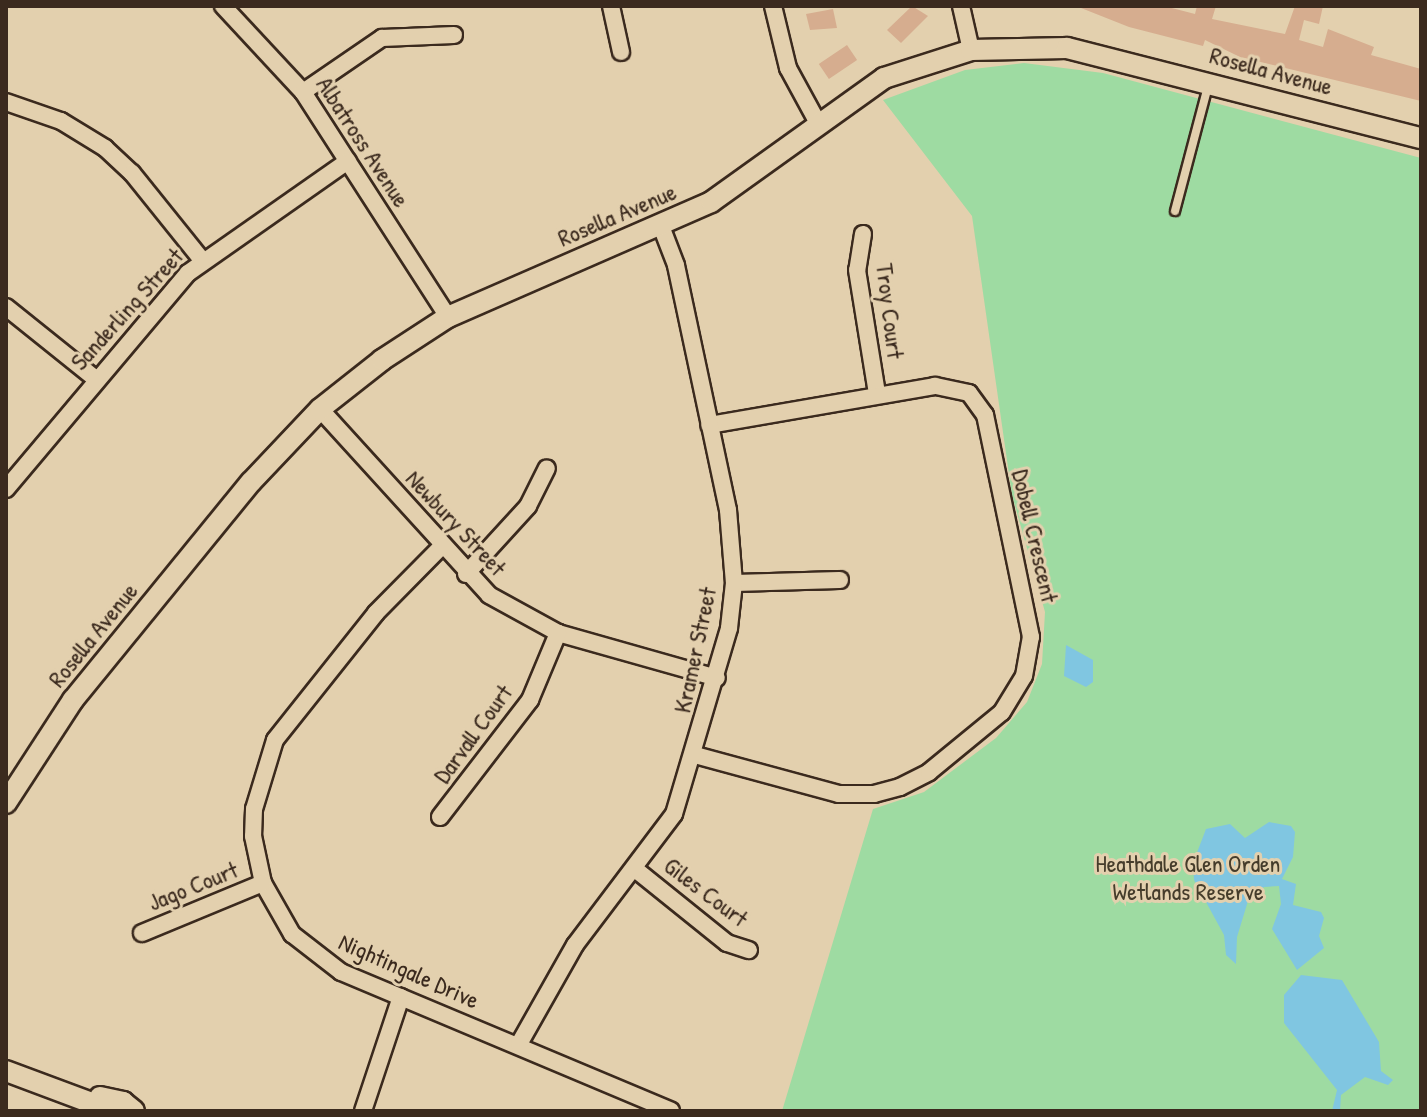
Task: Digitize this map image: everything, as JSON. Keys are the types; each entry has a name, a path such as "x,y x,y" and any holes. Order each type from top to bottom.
{"street":[{"name":"Albatross Avenue","path":"223,6 303,92 448,317"},
{"path":"611,6 621,52"},
{"path":"773,6 792,77 823,119"},
{"path":"961,6 971,50"},
{"path":"303,92 382,38 454,35"},
{"name":"Rosella Avenue","path":"6,803 73,700 251,482 320,409 382,360 448,317 661,226 731,189 823,119 884,78 971,50 1067,48 1421,138"},
{"path":"6,102 61,121 105,148 132,173 202,260"},
{"name":"Sanderling Street","path":"6,489 96,379 202,260 348,161"},
{"name":"Kramer Street","path":"526,1047 575,945 674,814 717,678 734,583 731,531 676,265 661,226"},
{"name":"Troy Court","path":"863,234 857,270 877,394"},
{"path":"6,307 96,379"},
{"name":"Dobell Crescent","path":"695,755 827,791 874,794 929,772 995,719 1018,689 1030,650 1030,614 1003,519 982,407 954,386 877,394 709,425"},
{"name":"Newbury Street","path":"320,409 466,574 527,619 558,633 717,678"},
{"path":"466,574 528,506 547,468"},
{"name":"Nightingale Drive","path":"441,547 376,613 275,740 254,809 253,836 263,883 292,934 341,972 526,1047 671,1111"},
{"path":"734,583 840,580"},
{"name":"Darvall Court","path":"440,817 530,700 558,633"},
{"name":"Giles Court","path":"635,869 727,943 749,950"},
{"name":"Jago Court","path":"142,933 263,883"},
{"path":"363,1111 401,997"},
{"path":"6,1071 65,1090 113,1111"},
{"path":"65,1090 123,1102 134,1111"}],"lane":[{"path":"1175,211 1209,82"}],"green space":[{"name":"Heathdale Glen Orden Wetlands Reserve","path":"1024,63 1103,73 1421,158 1421,1111 782,1111 873,809 924,792 996,738 1027,702 1042,664 1045,612 1012,495 972,216 883,100 965,70"}],"water":[{"path":"1066,645 1093,660 1093,682 1086,687 1064,676"},
{"path":"1269,822 1291,826 1295,832 1293,857 1282,879 1296,884 1293,905 1321,912 1324,918 1319,936 1324,948 1297,970 1272,929 1281,904 1279,886 1264,887 1248,901 1237,937 1236,964 1226,955 1224,935 1194,880 1193,863 1206,829 1230,824 1245,838"},
{"path":"1301,975 1342,980 1379,1042 1381,1071 1393,1080 1388,1085 1365,1077 1341,1095 1340,1111 1332,1111 1337,1090 1284,1023 1284,995"}],"building":[{"path":"912,6 928,16 901,43 887,30"},
{"path":"1076,6 1164,6 1195,14 1197,6 1216,6 1212,19 1285,34 1295,6 1323,6 1319,24 1304,20 1299,40 1323,47 1328,29 1374,47 1371,55 1421,69 1421,101 1240,57 1205,40 1203,46 1129,27"},
{"path":"833,9 837,28 810,30 806,14"},
{"path":"847,45 857,60 829,79 819,64"}]}
